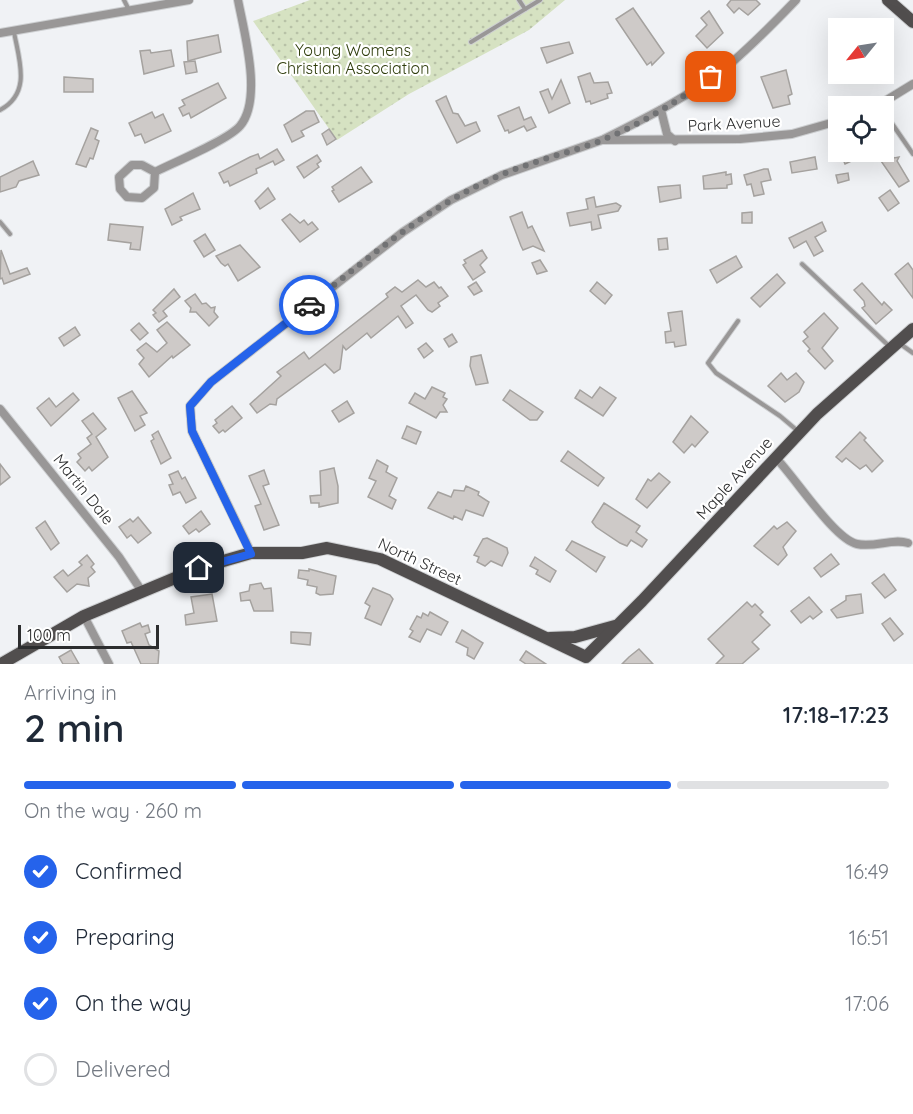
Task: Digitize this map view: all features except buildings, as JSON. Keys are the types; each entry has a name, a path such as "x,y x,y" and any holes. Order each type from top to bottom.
{"main road":[{"path":"888,0 913,22"},
{"name":"Maple Avenue","path":"583,660 714,525 799,432 913,328"},
{"name":"North Street","path":"1,663 84,616 141,590 199,568 251,554 302,553 327,548 366,554 548,638 583,660"},
{"path":"548,638 575,637 619,624"}],"street":[{"path":"0,33 189,0"},
{"path":"155,171 239,127 249,112 251,68 238,0"},
{"path":"602,140 661,110 728,65 795,0"},
{"path":"894,98 913,84"},
{"path":"661,110 667,134 675,141"},
{"name":"Park Avenue","path":"251,554 192,431 190,406 199,394 386,245 451,200 502,175 602,140 675,141 766,137 815,130 828,125"},
{"path":"132,165 142,165 155,171 154,188 142,198 133,199 120,189 119,177 132,165"},
{"name":"Martin Dale","path":"0,409 119,557 141,590"},
{"path":"775,457 798,481 836,531 847,540 872,546 900,541 908,543"},
{"path":"84,616 109,664"}],"lane":[{"path":"124,0 130,10"},
{"path":"519,0 525,9"},
{"path":"471,42 540,0"},
{"path":"0,110 13,101 19,90 22,75 14,31"},
{"path":"894,128 912,154"},
{"path":"0,222 10,234"},
{"path":"802,264 894,345 913,353"},
{"path":"738,321 708,363 716,373 780,416 799,432"}],"green space":[{"name":"Young Womens Christian Association","path":"310,0 565,0 529,30 409,94 337,140 253,21"}],"way so far":[{"path":"309,305 403,232 451,200 502,175 602,140 657,113 711,77"}],"route":[{"path":"199,568 251,554 192,431 190,406 211,382 309,305"}]}
